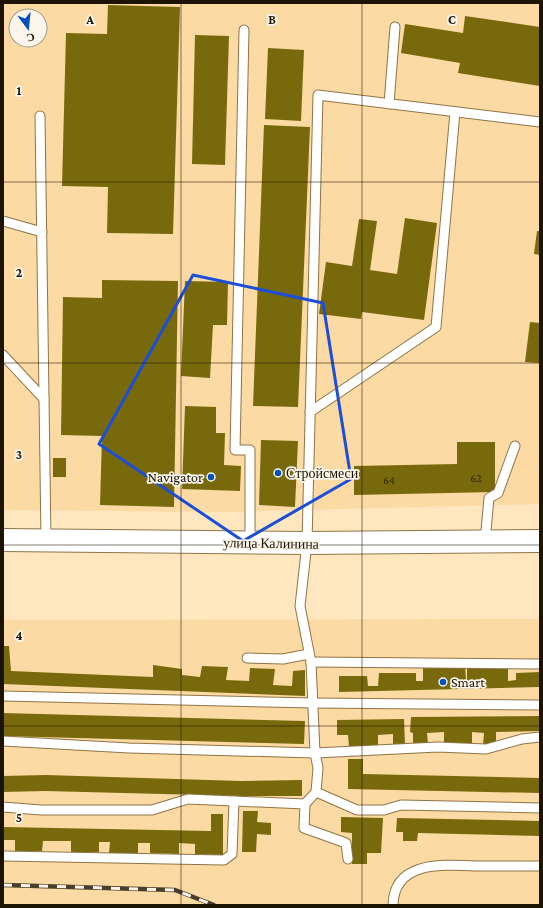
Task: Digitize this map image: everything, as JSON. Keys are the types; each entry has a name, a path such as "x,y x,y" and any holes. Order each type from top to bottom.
{"street":[{"name":"улица Калинина","path":"3,540 307,544 540,541"}],"lane":[{"path":"389,104 394,27"},
{"path":"244,30 235,450 250,450 250,543"},
{"path":"348,859 346,843 304,828 305,804 316,792 318,768 314,753 310,658 300,606 307,544 318,95 540,122"},
{"path":"310,412 436,327 455,112"},
{"path":"40,116 46,540"},
{"path":"3,221 42,232"},
{"path":"3,355 44,399"},
{"path":"485,542 488,498 498,493 515,446"},
{"path":"247,658 310,658 540,664"},
{"path":"3,696 313,703 540,705"},
{"path":"3,741 129,748 314,753 438,747 486,749 522,739 540,737"},
{"path":"316,792 357,810 384,810 401,805 540,808"},
{"path":"3,807 40,810 152,810 188,799 305,804"},
{"path":"3,856 224,860 232,854 234,801"},
{"path":"393,905 393,894 400,881 412,872 432,865 540,866"}],"highlighted area":[{"path":"193,275 323,303 351,479 243,541 99,444"}],"shaded area":[{"path":"3,3 540,4 540,504 223,512 3,510"},
{"path":"540,619 540,905 3,905 3,620"}],"building":[{"path":"108,5 180,7 173,234 107,233 108,187 62,186 66,33 107,34"},
{"path":"465,16 540,27 540,86 458,73 460,63 401,53 405,24 463,33"},
{"path":"195,35 229,36 225,165 192,164"},
{"path":"268,48 304,50 301,121 265,119"},
{"path":"264,125 310,127 298,407 253,406"},
{"path":"405,218 437,223 424,320 362,312 361,319 319,314 326,262 352,266 359,219 377,221 370,270 397,274"},
{"path":"537,231 540,231 540,255 534,254"},
{"path":"102,280 178,281 174,507 100,505 102,436 61,435 63,297 102,298"},
{"path":"185,281 228,282 227,325 213,325 210,378 181,376"},
{"path":"530,322 540,323 540,363 525,362"},
{"path":"185,406 216,407 216,433 225,433 224,465 241,466 240,491 182,489"},
{"name":"Стройсмеси","path":"261,440 298,441 295,507 259,505"},
{"path":"457,442 495,442 495,492 354,495 354,466 457,464"},
{"path":"53,458 66,458 66,477 53,477"},
{"path":"3,646 9,646 11,671 153,677 153,665 182,669 182,675 200,677 202,666 228,667 226,680 249,681 250,668 275,669 273,685 292,686 293,671 305,670 305,696 3,684"},
{"path":"423,665 465,665 466,680 467,667 508,667 508,681 516,680 516,673 540,672 540,687 339,692 339,676 367,676 368,686 378,686 379,673 416,673 416,681 423,681"},
{"path":"3,713 305,721 304,744 3,736"},
{"path":"540,716 540,731 496,732 496,745 483,745 484,733 472,732 472,744 444,745 444,732 427,733 428,744 413,745 413,733 410,732 411,717"},
{"path":"404,719 405,744 393,745 393,734 378,735 378,746 349,747 348,735 337,735 337,720"},
{"path":"348,759 363,759 363,774 540,778 540,793 348,789"},
{"path":"46,775 241,781 302,780 302,796 45,791 3,792 3,776"},
{"path":"243,811 258,811 257,822 271,823 271,835 257,834 256,852 242,852"},
{"path":"211,814 223,814 223,855 195,854 195,844 179,843 179,854 150,853 150,843 138,843 138,854 109,853 110,842 99,842 99,852 71,852 71,841 43,841 42,851 15,851 15,840 3,840 3,827 211,831"},
{"path":"341,817 383,818 381,853 367,853 367,864 352,864 352,833 341,832"},
{"path":"397,818 540,821 540,836 418,833 417,841 403,841 403,832 396,832"}],"railway":[{"path":"3,885 175,890 214,905"}],"place":[{"name":"Стройсмеси","path":"278,473"},
{"name":"Navigator","path":"211,477"},
{"name":"Smart","path":"443,682"}]}
